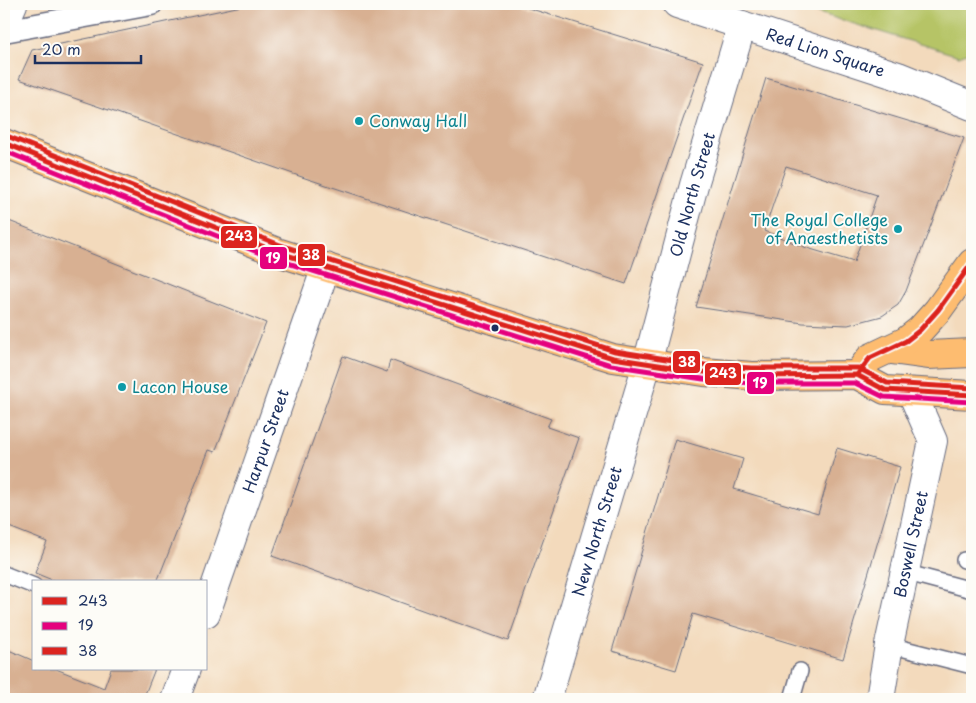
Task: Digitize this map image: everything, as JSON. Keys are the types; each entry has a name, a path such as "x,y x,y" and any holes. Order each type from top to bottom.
{"main road":[{"path":"4,143 277,252 613,358 704,372 752,376 858,375 884,390 972,395"},
{"path":"858,375 870,358 908,340 938,310 972,263"},
{"path":"890,350 928,355 972,353"}],"street":[{"path":"4,25 13,4"},
{"path":"4,31 151,4"},
{"name":"Red Lion Square","path":"677,4 898,76 972,106"},
{"name":"Old North Street","path":"647,364 694,185 742,25"},
{"name":"Harpur Street","path":"208,607 326,267"},
{"name":"New North Street","path":"547,699 647,364"},
{"name":"Boswell Street","path":"880,699 889,645 933,441 912,393"},
{"path":"175,699 186,670"}],"lane":[{"path":"904,572 972,590"},
{"path":"4,574 32,585"},
{"path":"889,645 972,666"},
{"path":"792,699 800,671"}],"green space":[{"path":"789,4 972,4 972,51 959,56"}],"building":[{"path":"251,4 515,4 703,62 626,284 302,177 19,79 32,50"},
{"path":"766,78 964,138 906,291 898,305 882,316 848,325 803,323 696,307","holes":["786,166 877,195 854,262 807,248 764,231"]},
{"name":"Lacon House","path":"4,219 266,323 215,452 209,450 158,580 52,580 35,573 47,542 4,525"},
{"path":"343,356 387,372 390,360 551,419 547,427 579,438 508,641 272,556"},
{"path":"675,439 743,459 734,489 818,514 837,448 900,467 843,659 693,614 676,670 612,651"},
{"path":"4,648 32,660 32,670 59,670 104,688 111,670 155,670 143,699 4,699"}],"transit line":[{"name":"38","path":"7,136 280,245 615,351 705,365 752,368 858,368 887,383 972,388"},
{"name":"243","path":"4,143 277,252 613,358 704,372 752,376 857,375 885,390 972,395"},
{"name":"19","path":"4,151 275,259 611,365 703,379 751,383 855,383 884,397 972,402"},
{"name":"243","path":"857,375 870,358 906,341 920,330 938,310 972,263"}],"place":[{"name":"Conway Hall","path":"359,121"},
{"name":"The Royal College of Anaesthetists","path":"898,229"},
{"name":"Lacon House","path":"122,387"}]}
